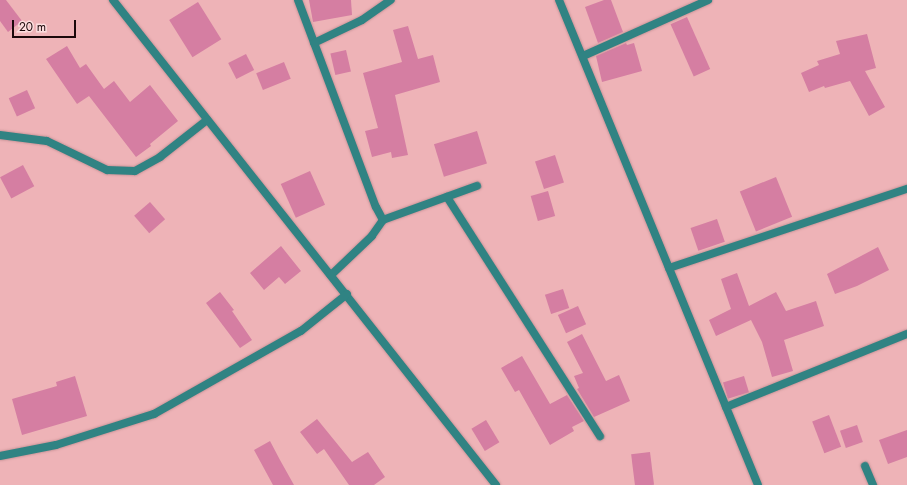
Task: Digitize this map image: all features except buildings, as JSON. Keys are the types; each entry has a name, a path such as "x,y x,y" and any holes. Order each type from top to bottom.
{"street":[{"path":"113,0 347,294 496,485"},
{"path":"298,0 376,206 383,220"},
{"path":"314,43 362,20 391,0"},
{"path":"559,0 758,485"},
{"path":"583,56 708,0"},
{"path":"0,135 47,141 107,170 135,171 160,157 207,120"},
{"path":"331,275 372,236 383,220 477,186"},
{"path":"669,268 907,189"},
{"path":"447,197 600,436"},
{"path":"0,456 56,445 154,414 301,331 347,294"},
{"path":"726,407 907,334"},
{"path":"865,466 873,485"}]}
